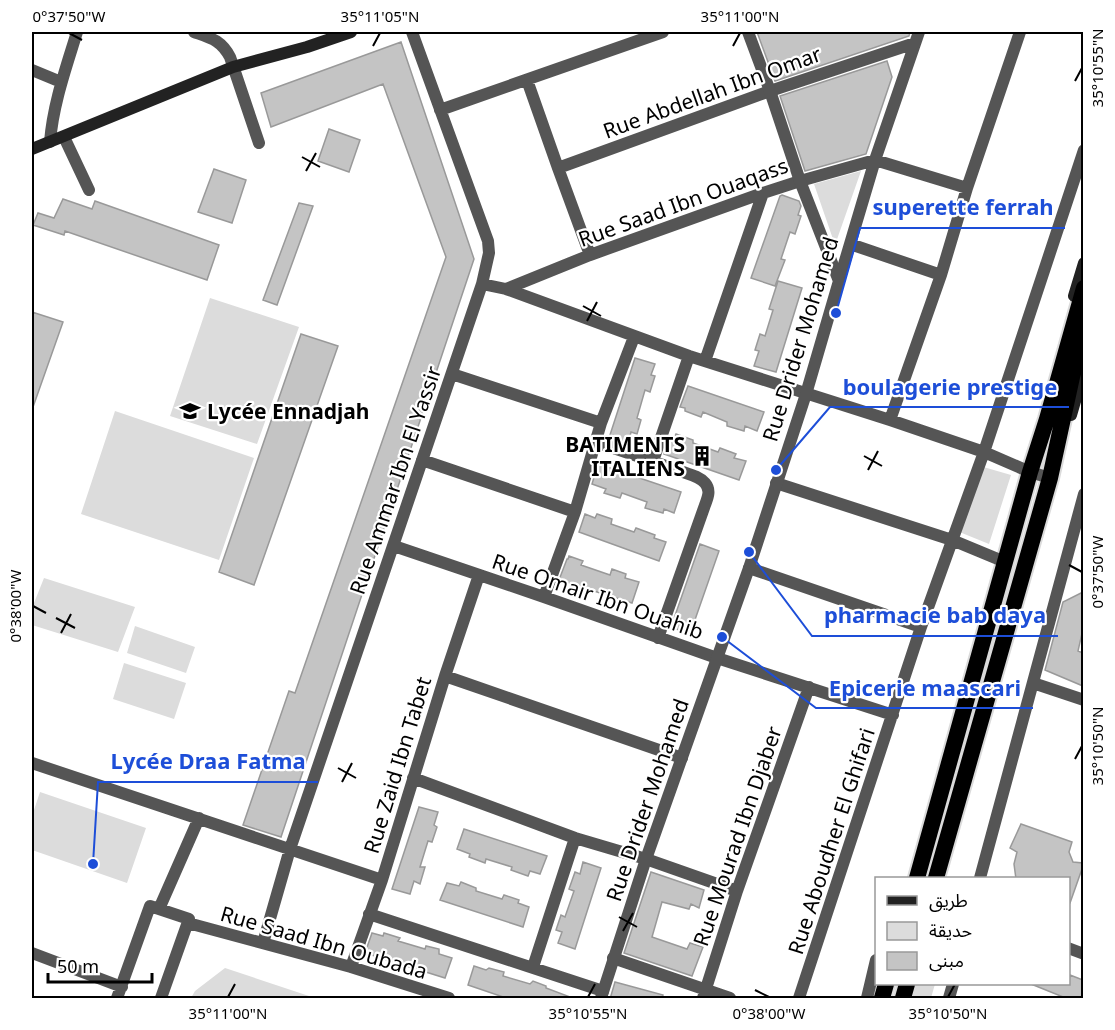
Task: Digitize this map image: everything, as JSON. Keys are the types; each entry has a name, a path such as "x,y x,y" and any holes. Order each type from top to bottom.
{"highway":[{"path":"918,877 1083,288"},
{"path":"937,877 1051,474 1083,333"}],"main road":[{"path":"32,149 233,67 307,47 351,32"},
{"path":"1032,466 1040,418 1083,263"},
{"path":"1051,474 1082,386 1083,370"}],"street":[{"path":"50,142 52,121 61,82 77,32"},
{"path":"194,32 219,42 227,51 259,143"},
{"name":"Rue Ammar Ibn El Yassir","path":"263,943 290,849 452,374 482,284 489,253 488,241 412,32"},
{"path":"440,110 663,32"},
{"path":"748,32 800,181 839,280"},
{"path":"890,420 941,274 967,188 1020,32"},
{"name":"Rue Abdellah Ibn Omar","path":"558,168 917,37"},
{"name":"Rue Drider Mohamed","path":"602,995 646,859 749,568 806,394 875,160 917,37"},
{"path":"32,70 61,82"},
{"path":"528,80 590,255"},
{"path":"64,137 89,190"},
{"name":"Rue Aboudher El Ghifari","path":"799,999 921,627 984,452 1083,150"},
{"path":"875,160 967,188"},
{"name":"Rue Saad Ibn Ouaqass","path":"506,289 590,255 763,193 875,160"},
{"path":"705,361 763,193"},
{"path":"850,244 941,274"},
{"path":"482,284 506,289 689,356 1051,474"},
{"path":"544,597 575,512 601,423 634,337"},
{"path":"652,461 689,356"},
{"path":"452,374 601,423"},
{"path":"595,442 701,480 709,491 658,638"},
{"path":"422,460 575,512"},
{"path":"776,483 952,540 1005,562"},
{"path":"981,877 1083,494"},
{"name":"Rue Omair Ibn Ouahib","path":"394,546 717,658 893,715"},
{"path":"749,568 921,627"},
{"name":"Rue Zaid Ibn Tabet","path":"351,967 382,880 479,575"},
{"path":"445,676 682,758"},
{"path":"1033,682 1083,700"},
{"name":"Rue Mourad Ibn Djaber","path":"705,994 737,891 809,687"},
{"path":"32,763 382,880"},
{"path":"413,778 575,838 646,859 737,891"},
{"path":"32,953 119,993 150,906 159,909 199,818"},
{"path":"532,967 575,838"},
{"name":"Rue Saad Ibn Oubada","path":"159,909 189,919 188,923 351,967 449,999"},
{"path":"369,914 532,967 602,995"},
{"path":"161,999 188,923"},
{"path":"613,958 705,994 730,999"},
{"path":"867,999 875,964"}],"green space":[{"path":"861,171 835,245 814,184"},
{"path":"210,298 299,327 257,444 170,416"},
{"path":"115,411 254,458 219,560 81,514"},
{"path":"980,466 1011,475 989,544 957,531"},
{"path":"44,578 135,607 118,652 32,625 32,608"},
{"path":"135,626 195,647 186,673 127,653"},
{"path":"124,663 186,683 174,719 113,699"},
{"path":"40,792 146,828 127,883 32,850 32,816"},
{"path":"225,968 315,998 191,998 195,991"},
{"path":"911,985 935,985 931,998 907,998"}],"building":[{"path":"757,32 910,32 909,36 775,81"},
{"path":"401,42 474,259 281,837 243,825 289,691 295,693 446,257 383,84 271,127 261,93"},
{"path":"887,61 892,77 866,154 805,171 780,96"},
{"path":"329,129 360,140 349,172 318,161"},
{"path":"214,169 246,180 232,223 198,212"},
{"path":"782,195 799,201 801,206 798,215 801,216 795,234 790,232 781,259 785,260 775,286 751,278"},
{"path":"63,199 92,209 95,201 219,245 207,280 65,231 64,235 33,225 38,213 54,218"},
{"path":"299,203 313,206 277,305 263,300"},
{"path":"778,281 802,288 776,372 754,366 759,351 755,350 760,334 765,336 773,310 769,309"},
{"path":"32,312 63,322 33,407 32,407"},
{"path":"301,334 338,346 254,585 219,572"},
{"path":"635,358 655,364 651,375 655,376 650,392 645,390 637,418 641,420 637,434 631,432 628,444 609,438"},
{"path":"688,386 764,412 757,431 745,426 744,431 727,426 727,422 703,412 701,417 685,411 685,408 680,407"},
{"name":"BATIMENTS ITALIENS","path":"676,434 718,452 720,448 736,454 734,458 746,461 739,480 664,454 670,436 674,438"},
{"path":"598,464 681,492 674,513 664,509 663,513 645,508 647,502 622,493 620,498 604,493 606,489 592,484"},
{"path":"585,514 595,518 597,514 612,519 611,524 634,532 636,528 655,535 654,538 666,542 659,561 579,532"},
{"path":"700,544 719,551 690,634 671,627"},
{"path":"569,556 583,561 581,565 610,575 612,569 626,574 625,578 639,582 632,603 559,580"},
{"path":"1083,592 1083,629 1078,651 1083,653 1083,686 1045,670 1063,602"},
{"path":"419,807 438,812 434,825 437,827 432,842 428,841 420,867 425,867 420,884 414,881 410,894 392,889"},
{"path":"1021,824 1072,842 1069,852 1073,862 1083,863 1083,866 1070,903 1070,877 1016,877 1014,864 1017,852 1010,848"},
{"path":"464,829 547,856 540,874 530,871 528,876 511,870 512,867 486,859 485,863 469,857 470,854 457,849"},
{"path":"583,862 601,868 575,949 558,943 562,932 556,930 561,915 565,917 574,891 569,889 575,872 580,874"},
{"path":"651,872 704,890 699,908 691,904 689,909 662,902 652,937 687,949 690,943 703,947 692,976 624,953"},
{"path":"461,882 476,888 476,891 502,899 504,895 519,900 518,903 529,907 523,927 440,900 447,883 459,886"},
{"path":"372,933 383,936 384,933 400,938 398,941 425,949 426,946 439,949 439,954 452,958 445,978 365,953"},
{"path":"474,966 504,972 503,976 530,984 533,981 570,999 509,999 468,985"},
{"path":"1070,975 1083,980 1083,999 1068,999 1033,985 1070,985"},
{"path":"615,982 663,995 662,999 610,999"}],"place":[{"name":"superette ferrah","path":"836,313"},
{"name":"Lycée Ennadjah","path":"190,411"},
{"name":"BATIMENTS ITALIENS","path":"702,456"},
{"name":"boulagerie prestige","path":"776,470"},
{"name":"pharmacie bab daya","path":"749,552"},
{"name":"Epicerie maascari","path":"722,637"},
{"name":"Lycée Draa Fatma","path":"93,864"}]}
